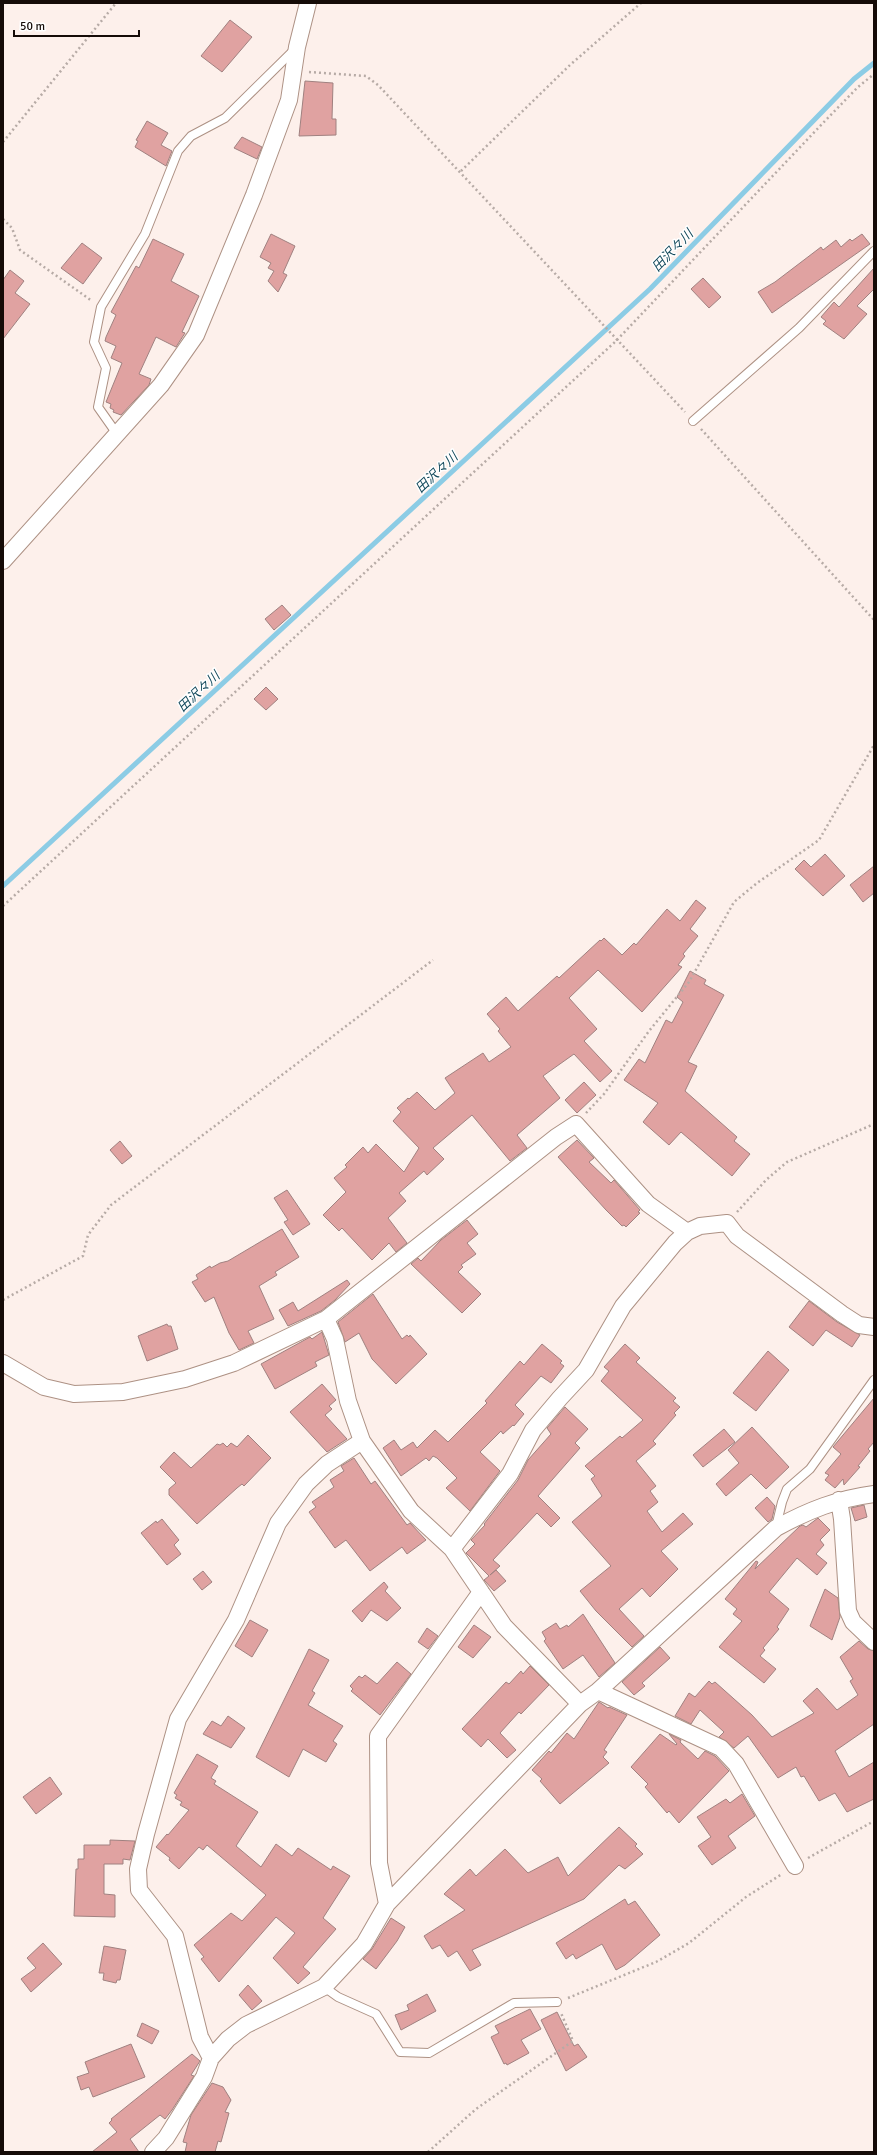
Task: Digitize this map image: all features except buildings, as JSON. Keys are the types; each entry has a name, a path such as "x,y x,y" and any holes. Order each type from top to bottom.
{"street":[{"path":"3,561 161,385 196,335 254,194 289,100 297,47 308,3"},
{"path":"3,1363 44,1386 74,1394 123,1392 185,1379 234,1363 326,1319 556,1137 576,1124 648,1204 686,1232"},
{"path":"452,1549 510,1474 533,1430 586,1370 623,1306 675,1243 686,1232 700,1226 727,1223 737,1236 842,1314 859,1324 874,1327"},
{"path":"326,1319 335,1339 348,1401 362,1441 411,1511 452,1549 504,1626 580,1704"},
{"path":"211,2058 200,2037 175,1936 139,1890 138,1869 146,1834 178,1719 236,1620 278,1523 306,1484 326,1464 362,1441"},
{"path":"153,2152 166,2138 204,2077 211,2058 228,2039 246,2025 324,1987 364,1944 386,1904 580,1704 598,1692 776,1528 810,1510 839,1500 874,1494"},
{"path":"839,1500 842,1519 848,1611 853,1622 874,1642"},
{"path":"386,1904 379,1863 378,1736 481,1592"},
{"path":"598,1692 721,1748 736,1764 795,1866"}],"lane":[{"path":"117,434 98,407 106,368 94,342 101,307 145,234 178,151 191,136 225,118 297,47"},
{"path":"693,421 799,328 874,252"},
{"path":"776,1528 782,1502 787,1489 810,1469 874,1380"},
{"path":"324,1987 338,1997 376,2014 400,2052 429,2053 514,2003 557,2002"}],"path":[{"path":"3,142 116,3"},
{"path":"460,171 570,65 641,3"},
{"path":"294,70 366,76 378,85 460,171 616,341 693,421 874,620"},
{"path":"3,906 616,341 823,123 858,87 874,74"},
{"path":"3,219 12,228 20,250 101,307"},
{"path":"576,1124 604,1094 649,1031 688,982 734,902 757,883 819,840 874,745"},
{"path":"3,1300 83,1256 88,1235 111,1206 433,960"},
{"path":"727,1223 766,1180 787,1162 874,1124"},
{"path":"428,2152 476,2109 573,2041 557,2002 656,1962 689,1943 746,1897 795,1866 874,1821"}],"waterway":[{"name":"田沢々川","path":"3,886 650,289 854,79 874,63"}]}
